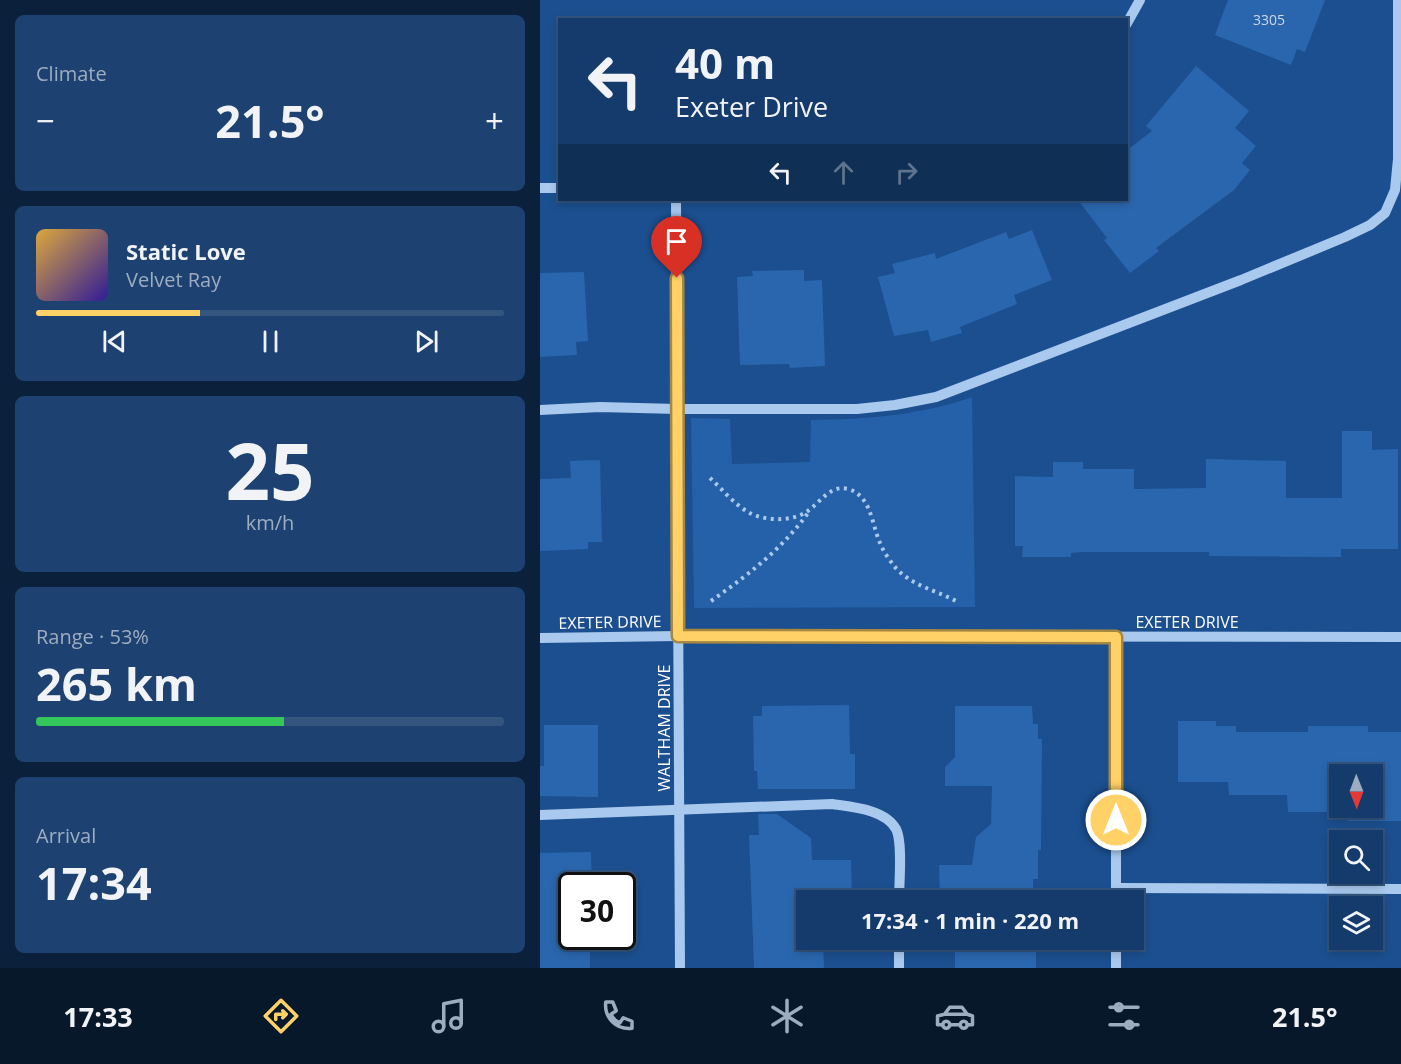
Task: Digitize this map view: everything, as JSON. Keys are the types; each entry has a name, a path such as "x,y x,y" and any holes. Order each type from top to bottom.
{"street":[{"path":"1128,21 1140,0"},
{"path":"540,410 600,407 857,409 936,397 1241,280 1345,237 1370,225 1385,213 1395,190 1398,159 1398,0"},
{"path":"540,188 558,188"},
{"name":"WALTHAM DRIVE","path":"676,201 680,968"},
{"name":"EXETER DRIVE","path":"540,638 678,636 1401,637"},
{"path":"1116,637 1116,890"},
{"path":"540,815 832,804 857,807 883,817 896,828 899,840 899,890"},
{"path":"1144,894 1401,889"},
{"path":"899,950 899,968"},
{"path":"1116,950 1116,968"}],"path":[{"path":"710,478 738,505 760,517 772,519 804,514 834,490 841,488 855,492 866,503 880,543 894,566 910,580 958,602"},
{"path":"711,601 762,564 798,528 812,508"}],"shaded area":[{"path":"972,397 975,607 694,608 691,418 730,419 732,464 810,462 811,420 892,415 932,408"}],"building":[{"path":"1228,0 1325,0 1305,52 1297,49 1291,65 1215,35"},
{"path":"1196,66 1249,111 1235,128 1256,146 1242,163 1250,170 1234,190 1156,248 1159,251 1130,273 1104,240 1107,238 1079,201 1128,201 1128,149 1152,131 1146,126"},
{"path":"1032,230 1052,280 1014,295 1017,304 960,327 962,333 931,342 928,330 894,336 878,277 895,273 892,264 935,253 936,259 1006,232 1009,239"},
{"path":"804,270 804,281 822,280 825,366 790,368 789,364 740,365 737,277 753,276 752,271"},
{"path":"584,272 588,341 576,342 577,355 540,357 540,273"},
{"path":"1342,431 1372,431 1372,450 1398,449 1398,549 1341,549 1341,557 1209,556 1209,552 1083,552 1071,553 1071,557 1022,557 1023,546 1015,546 1015,476 1053,477 1053,462 1083,462 1083,469 1134,469 1134,489 1206,488 1206,459 1286,461 1286,498 1342,498"},
{"path":"600,460 602,542 588,542 588,549 540,551 540,479 571,478 570,461"},
{"path":"849,705 850,754 855,754 855,789 758,789 757,771 754,771 753,716 762,716 762,706"},
{"path":"955,706 1032,706 1033,724 1038,724 1038,739 1042,739 1041,850 1038,850 1038,879 1033,879 1033,890 940,890 939,865 972,865 976,837 991,824 992,786 945,786 945,767 955,757"},
{"path":"1178,721 1216,721 1216,726 1236,726 1236,732 1308,732 1308,726 1368,726 1368,732 1401,732 1401,821 1348,821 1345,818 1383,818 1383,764 1329,764 1329,812 1288,812 1287,795 1229,795 1228,782 1178,782"},
{"path":"544,725 598,725 598,797 540,796 540,766 544,766"},
{"path":"758,814 777,814 811,838 812,860 851,860 852,890 796,890 796,950 823,950 824,968 754,968 749,835 759,835"},
{"path":"591,852 592,872 558,872 558,950 590,950 590,968 540,968 540,853"},
{"path":"955,950 1036,950 1036,968 955,968"}],"route":[{"path":"677,278 678,636 1116,637 1116,820"}]}
